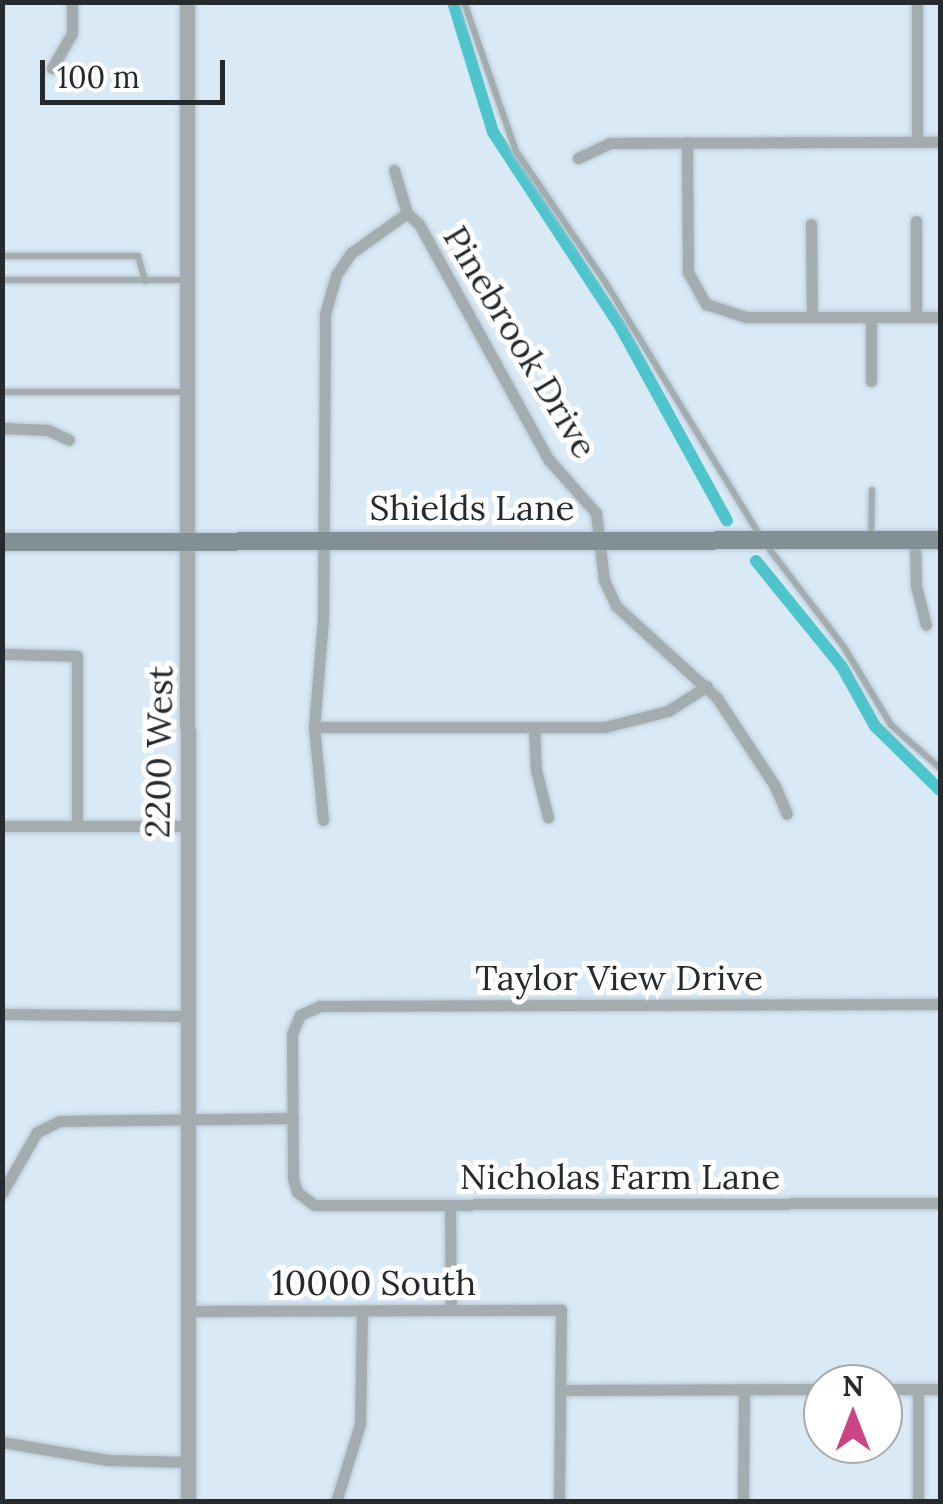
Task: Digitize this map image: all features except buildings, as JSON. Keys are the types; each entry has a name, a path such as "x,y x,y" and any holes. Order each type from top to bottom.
{"main road":[{"name":"Shields Lane","path":"2,542 940,540"}],"street":[{"path":"52,68 72,34 72,2"},
{"name":"2200 West","path":"188,2 188,1502"},
{"path":"917,2 917,142"},
{"path":"578,158 610,142 940,142"},
{"path":"686,142 687,260 698,295 715,310 735,316 940,317"},
{"name":"Pinebrook Drive","path":"394,170 407,212 418,224 549,460 590,502 604,580 616,606 706,686 739,727 787,814"},
{"path":"323,820 314,727 323,620 327,301 351,253 407,212"},
{"path":"916,221 916,317"},
{"path":"811,224 812,317"},
{"path":"871,317 872,381"},
{"path":"2,428 48,430 69,440"},
{"path":"915,540 916,586 926,626"},
{"path":"2,654 77,656 77,826"},
{"path":"314,727 534,728 637,722 682,704 706,686"},
{"path":"534,728 536,770 548,817"},
{"path":"2,826 187,826"},
{"name":"Taylor View Drive","path":"292,1118 292,1034 300,1015 320,1006 940,1004"},
{"path":"2,1014 188,1016"},
{"path":"2,1193 29,1142 47,1125 74,1120 292,1118"},
{"name":"Nicholas Farm Lane","path":"292,1118 293,1178 301,1198 321,1206 940,1203"},
{"path":"450,1205 451,1310"},
{"name":"10000 South","path":"188,1310 561,1310 560,1390"},
{"path":"336,1502 360,1424 362,1310"},
{"path":"743,1502 744,1389"},
{"path":"559,1502 560,1390 803,1389"},
{"path":"903,1389 940,1389"},
{"path":"918,1389 918,1502"},
{"path":"2,1442 106,1460 188,1462"}],"lane":[{"path":"464,2 516,151 608,285 764,542 844,647 892,725 940,768"},
{"path":"2,256 138,256 145,280"},
{"path":"2,280 188,280"},
{"path":"2,392 188,392"},
{"path":"871,541 872,490"}],"waterway":[{"path":"453,2 493,132 620,326 727,521"},
{"path":"756,561 842,667 875,726 940,790"}]}
